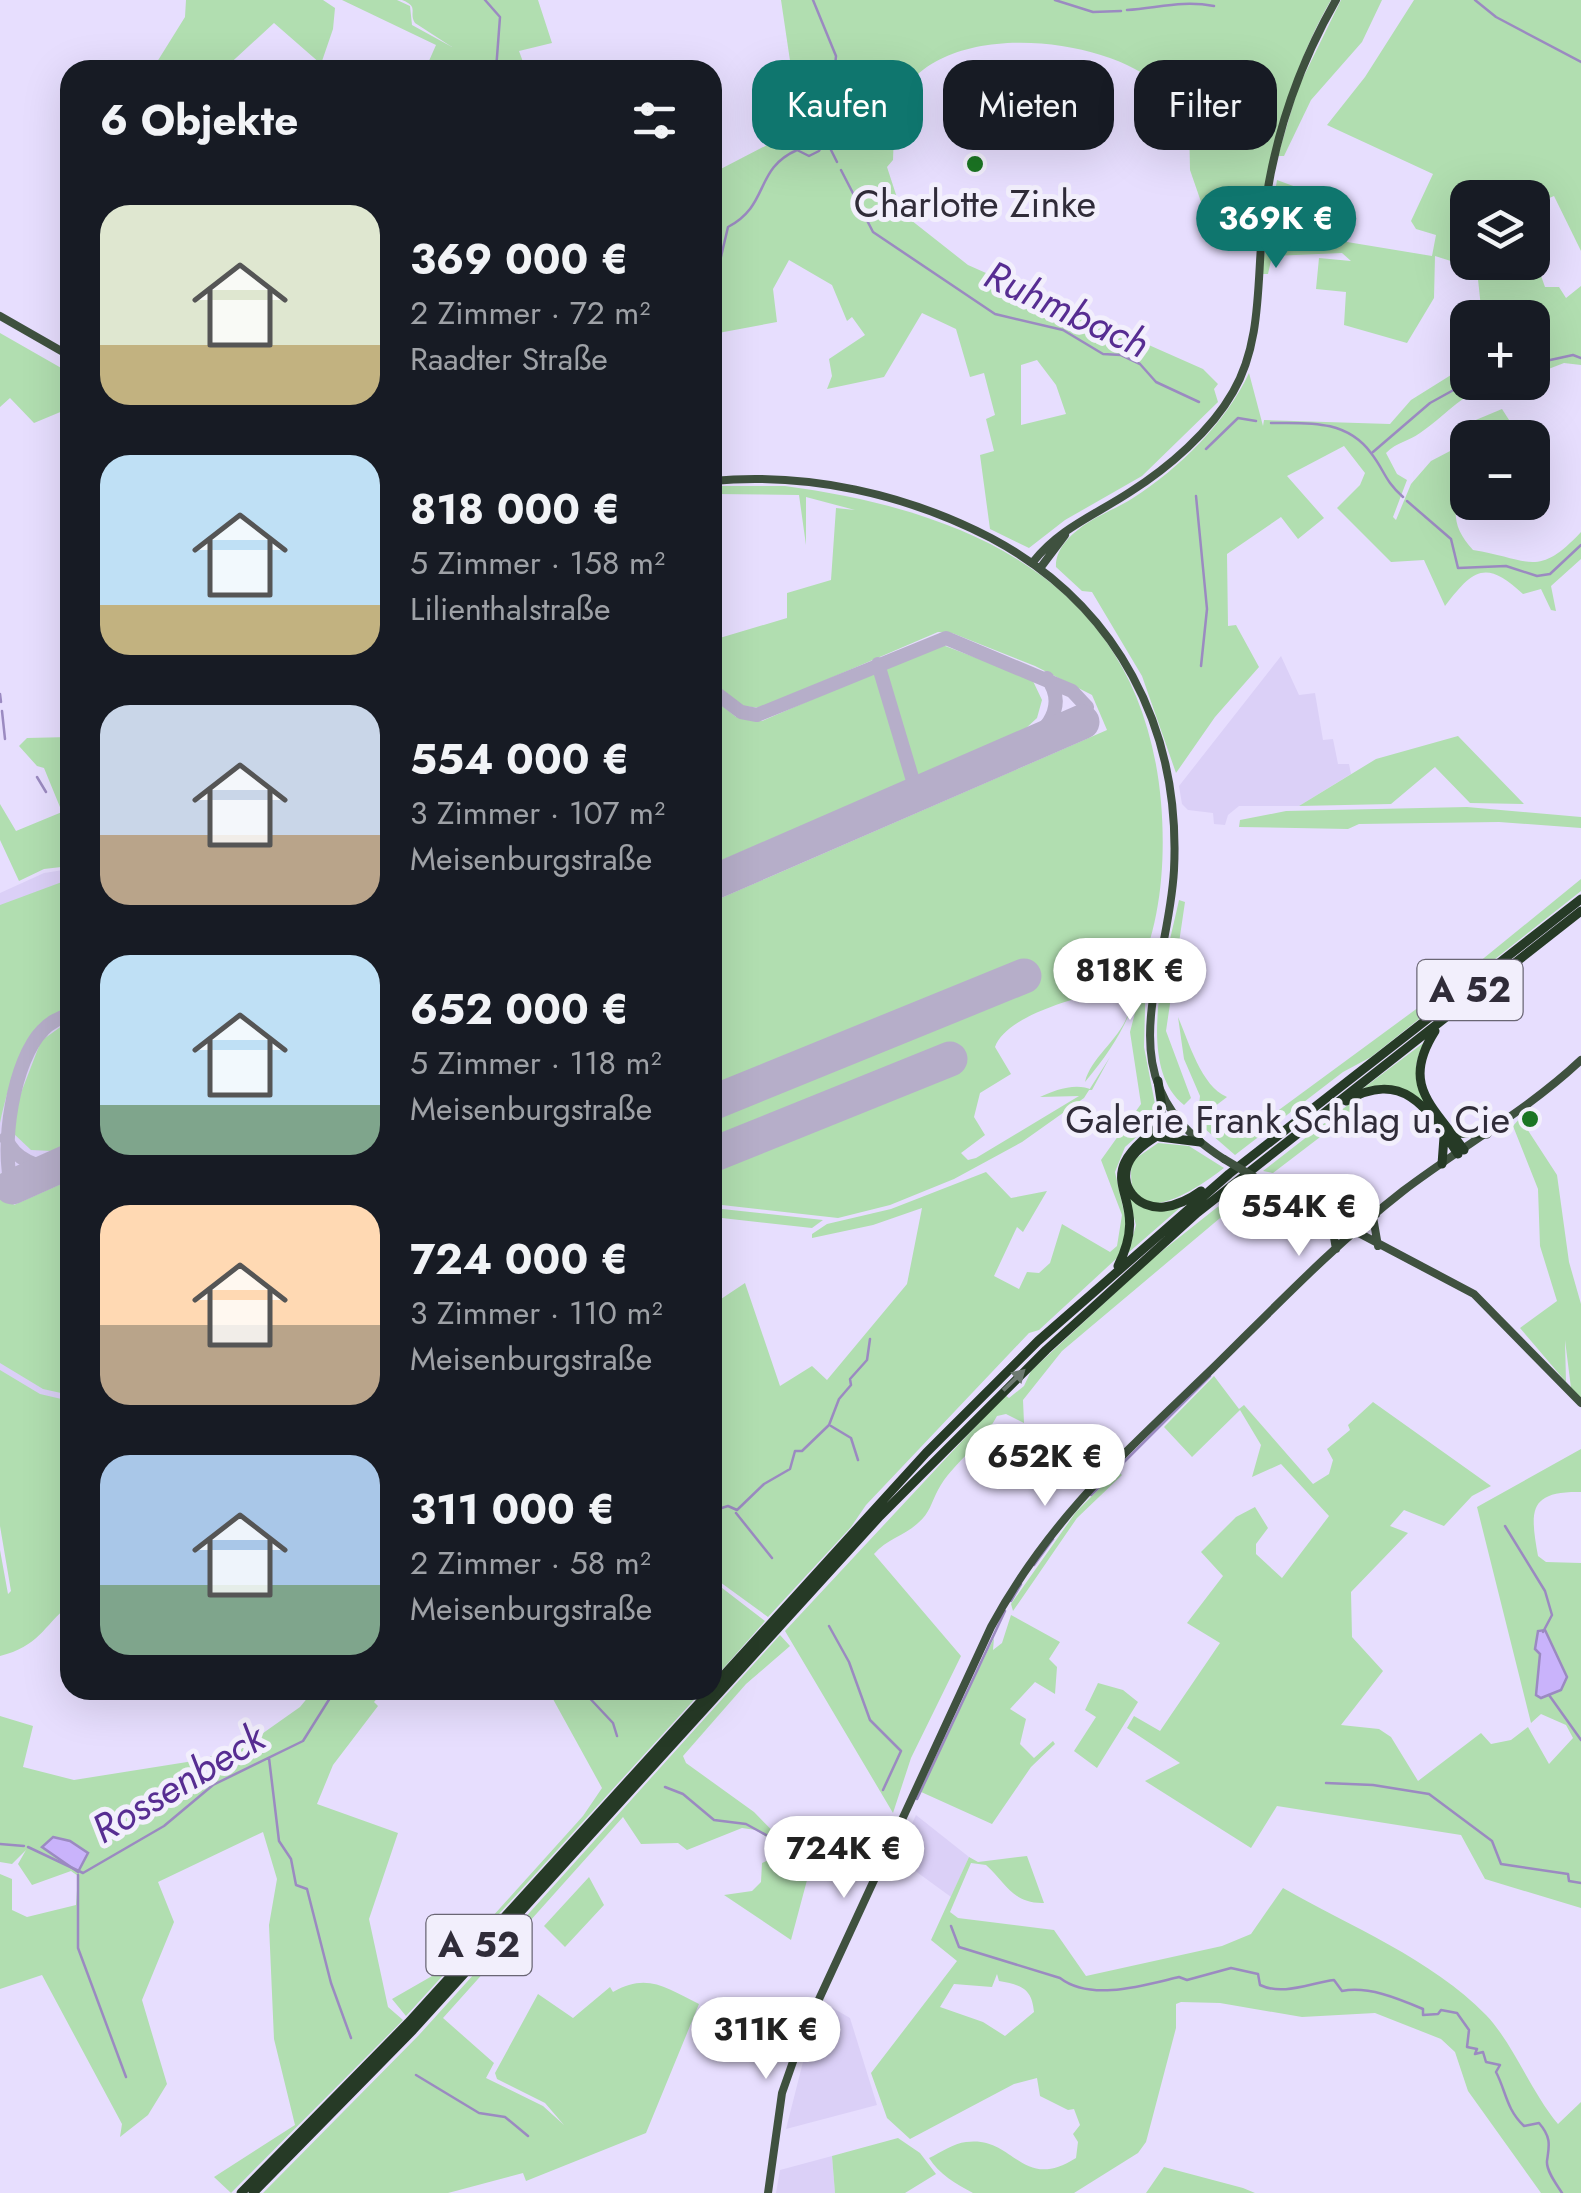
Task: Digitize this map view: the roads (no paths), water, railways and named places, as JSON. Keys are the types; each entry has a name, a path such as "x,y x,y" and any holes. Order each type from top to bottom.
{"highway":[{"name":"A 52","path":"722,1678 973,1405 1115,1272 1229,1174 1455,1002 1581,899"},
{"name":"A 52","path":"722,1690 880,1516 1120,1279 1318,1117 1581,911"},
{"path":"1438,1026 1420,1056 1418,1079 1461,1152"},
{"path":"1158,1081 1162,1107 1157,1132 1134,1154 1126,1170 1130,1193 1146,1205 1166,1207 1186,1201 1229,1174"},
{"path":"1318,1117 1362,1092 1390,1087 1418,1100 1448,1134 1487,1134"},
{"path":"1115,1272 1132,1232 1120,1165 1128,1151 1178,1118"},
{"path":"1157,1132 1200,1142"},
{"path":"1442,1164 1448,1134"},
{"name":"A 52","path":"241,2193 408,2024 702,1700"},
{"name":"A 52","path":"254,2193 414,2030 713,1700"}],"main road":[{"path":"1037,565 1075,523 1155,474 1232,394 1254,332 1262,224 1279,130 1306,56 1336,0"},
{"path":"0,316 60,350"},
{"path":"722,481 788,480 872,493 963,524 1037,565 1088,608 1118,650 1142,696 1166,765 1174,873 1148,1019 1158,1081 1178,1118 1200,1142 1224,1159 1482,1300 1581,1403"},
{"path":"768,2193 782,2093 802,2036 991,1627 1024,1569 1085,1492 1336,1249 1374,1215 1581,1060"},
{"path":"1331,1220 1374,1215"},
{"path":"1374,1215 1378,1246"},
{"path":"1331,1220 1336,1249"}],"waterway":[{"path":"485,0 500,17 497,60"},
{"name":"Ruhmbach","path":"813,0 836,60"},
{"path":"1055,0 1093,12 1121,11"},
{"path":"1475,0 1496,17 1581,62"},
{"path":"1127,10 1181,4 1214,6"},
{"path":"722,252 728,227 750,208 774,167 797,150"},
{"path":"797,150 809,156 820,150"},
{"name":"Ruhmbach","path":"831,150 837,162"},
{"name":"Ruhmbach","path":"841,170 873,232 995,314 1063,330 1103,354 1121,355 1140,364 1156,382 1199,402"},
{"name":"Ruhmbach","path":"1550,360 1573,355 1581,358"},
{"name":"Ruhmbach","path":"1373,452 1430,403 1450,392"},
{"path":"1206,449 1238,418 1256,421"},
{"name":"Ruhmbach","path":"1271,423 1325,425 1350,434 1371,453 1403,497"},
{"path":"1196,496 1207,609 1201,666"},
{"name":"Ruhmbach","path":"1407,501 1451,539 1458,568 1506,566 1537,576 1550,574 1581,545"},
{"path":"0,694 1,702"},
{"path":"2,711 5,739"},
{"path":"37,777 46,792"},
{"name":"Rossenbeck","path":"722,1508 737,1510 764,1484 790,1469 795,1451 802,1451 829,1425 839,1399 851,1385 850,1379 867,1360 870,1339"},
{"path":"1091,1495 1210,1376"},
{"path":"831,1426 851,1438 858,1460"},
{"path":"736,1513 772,1558"},
{"path":"1505,1526 1545,1591 1552,1615 1543,1632"},
{"path":"1034,1565 1053,1539"},
{"path":"1011,1601 1021,1584"},
{"path":"917,1799 1005,1611"},
{"path":"829,1626 849,1662 870,1720 901,1751 883,1790"},
{"path":"1549,1695 1581,1740"},
{"name":"Rossenbeck","path":"28,1847 83,1873 164,1826 213,1785 303,1741 329,1700"},
{"path":"591,1700 613,1723 617,1736"},
{"path":"269,1758 279,1841 291,1859 296,1885 307,1889 331,1983 351,2038"},
{"path":"1326,1783 1373,1785 1429,1794 1492,1841 1501,1864 1568,1874 1569,1881 1581,1883"},
{"path":"665,1787 683,1794 714,1820 746,1824 768,1836"},
{"name":"Rossenbeck","path":"0,1844 24,1846"},
{"path":"78,1875 78,1948 126,2077"},
{"path":"951,1926 959,1947 1087,1989 1118,1990 1179,1977 1187,1980 1231,1968 1258,1974 1260,1985 1269,1988 1287,1989 1334,1980 1342,1991 1382,1994 1423,2009 1423,2015 1438,2014 1441,2010 1457,2013 1469,2030 1467,2047 1477,2049 1475,2054 1483,2052 1486,2062 1500,2065 1496,2072 1518,2120 1524,2126 1539,2123 1546,2133 1548,2169 1562,2193"},
{"path":"416,2075 479,2113 505,2117 528,2136"}],"place":[{"name":"Charlotte Zinke","path":"975,164"},
{"name":"Galerie Frank Schlag u. Cie","path":"1530,1119"}]}
